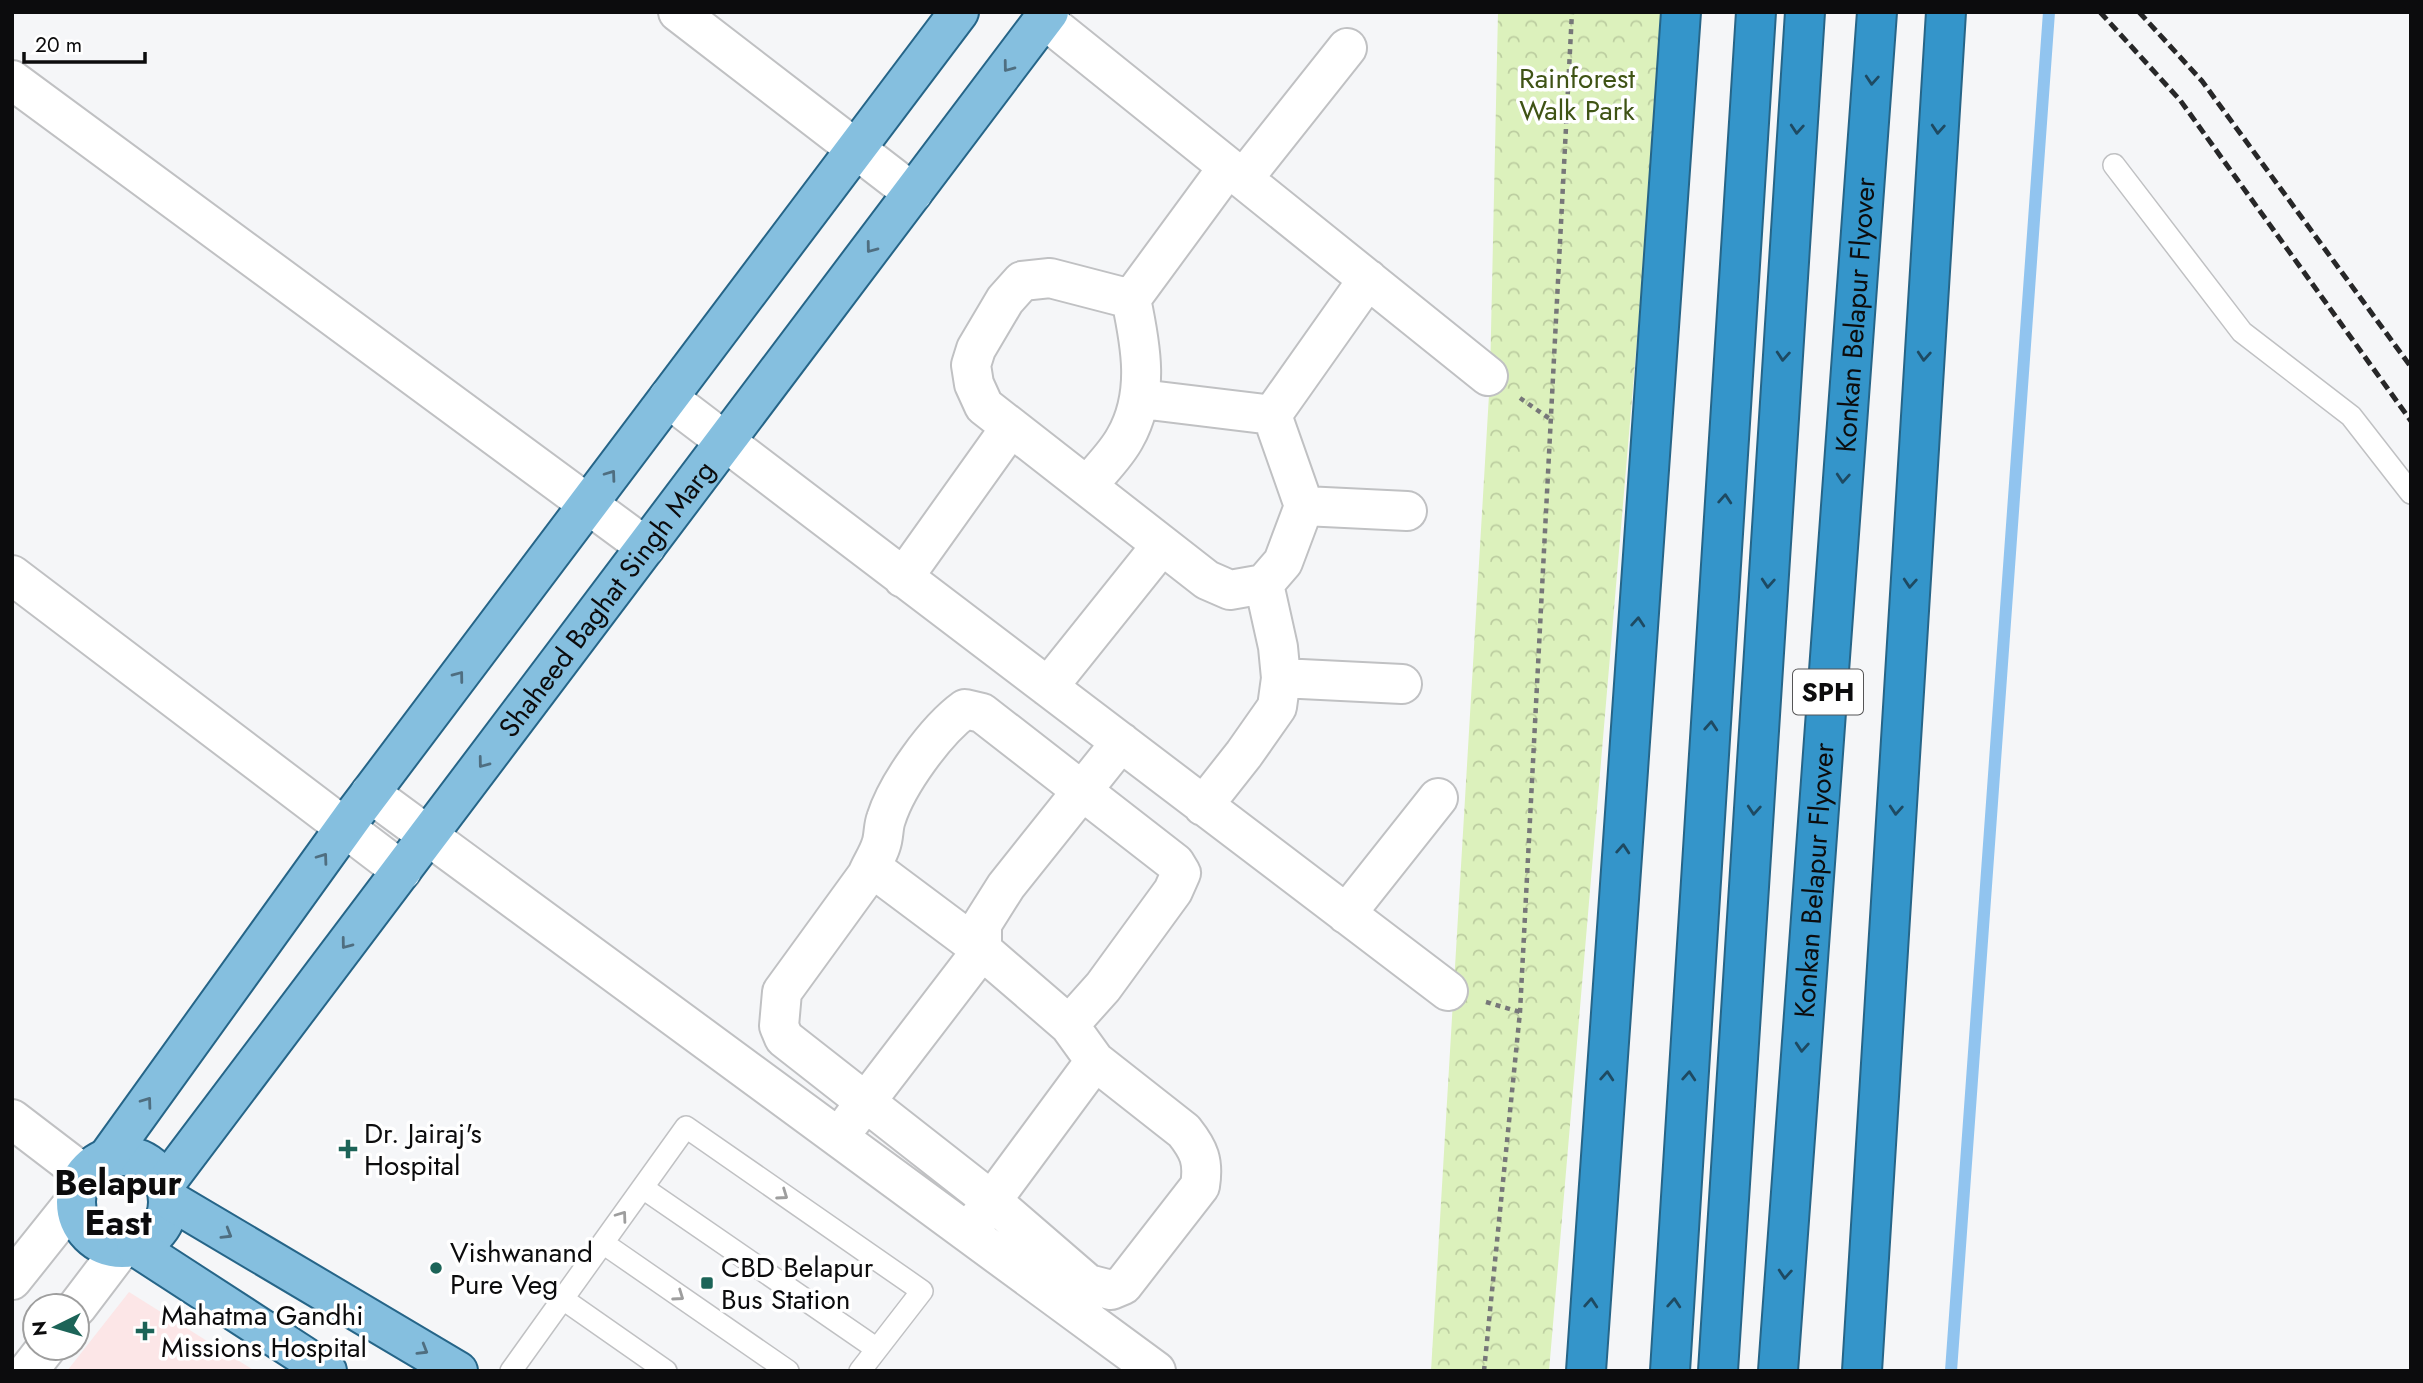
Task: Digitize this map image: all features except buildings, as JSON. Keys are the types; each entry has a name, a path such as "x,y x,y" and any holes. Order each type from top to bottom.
{"highway":[{"path":"1586,1371 1681,12"},
{"path":"1670,1371 1756,12"},
{"path":"1718,1371 1805,12"},
{"name":"Konkan Belapur Flyover","path":"1778,1371 1877,12"},
{"path":"1862,1371 1946,12"}],"main road":[{"path":"89,1177 121,1155 135,1157 147,1163 157,1172 167,1192 166,1215 160,1229 150,1240 128,1248 106,1247 94,1240 83,1229 77,1216 89,1177 370,793 959,12"},
{"name":"Shaheed Baghat Singh Marg","path":"167,1192 428,836 1047,16"},
{"path":"167,1192 458,1371"},
{"path":"128,1248 327,1371"}],"street":[{"path":"678,12 913,194"},
{"path":"1047,16 1236,173 1488,376"},
{"path":"1131,299 1236,173 1347,48"},
{"path":"12,80 646,547"},
{"path":"1131,299 1050,278 1022,281 1004,300 976,349 971,365 974,384 984,406 1088,485 1161,546 1207,580 1230,590 1264,584 1283,562 1304,506 1272,415"},
{"path":"1272,415 1368,279"},
{"path":"1088,485 1125,439 1141,399 1141,349 1131,299"},
{"path":"668,398 1448,991"},
{"path":"1141,399 1272,415"},
{"path":"903,578 1010,428"},
{"path":"1304,506 1407,511"},
{"path":"1048,687 1161,546"},
{"path":"12,575 402,871"},
{"path":"1203,806 1277,708 1281,678 1278,647 1264,584"},
{"path":"1281,678 1402,684"},
{"path":"871,867 982,950 1069,1025 1095,1061 1184,1131 1194,1144 1203,1166 1200,1185 1123,1285 1111,1290 1088,1284 992,1201 785,1038 779,1026 782,992 871,867 882,844 885,820 900,786 951,719 965,709 982,713 1175,863 1181,873 1173,891 1103,987 1069,1025"},
{"path":"839,1137 982,950 982,924 1006,886 1121,742"},
{"path":"370,793 1156,1371"},
{"path":"1346,914 1438,798"},
{"path":"969,1232 1095,1061"},
{"path":"12,1119 89,1177 12,1280"},
{"path":"90,1292 128,1248"}],"lane":[{"path":"2115,165 2242,332 2351,416 2411,492"},
{"path":"510,1371 687,1127 922,1291 860,1371"},
{"path":"643,1188 877,1349"},
{"path":"603,1244 788,1371"},
{"path":"563,1299 666,1371"}],"path":[{"path":"1484,1371 1520,1012 1572,12"}],"shaded area":[{"name":"Mahatma Gandhi Missions Hospital","path":"129,1292 255,1371 67,1371 74,1362 91,1362 91,1340"}],"green space":[{"name":"Rainforest Walk Park","path":"1498,12 1665,12 1549,1371 1431,1371 1490,378"}],"waterway":[{"path":"1951,1371 2049,12"}],"railway":[{"path":"2100,12 2180,100 2411,421"},
{"path":"2139,12 2202,81 2411,367"}],"place":[{"name":"Dr. Jairaj's Hospital","path":"348,1149"},
{"name":"Vishwanand Pure Veg","path":"436,1268"},
{"name":"CBD Belapur Bus Station","path":"707,1283"},
{"name":"Mahatma Gandhi Missions Hospital","path":"145,1331"}],"district":[{"name":"Belapur East","path":"118,1203"}]}
